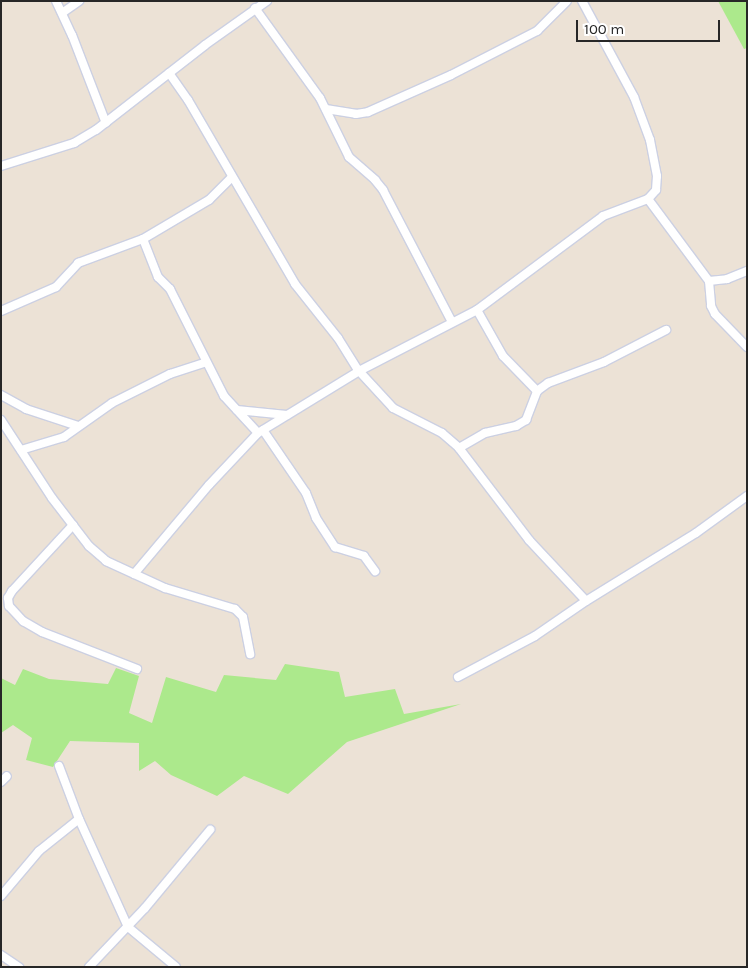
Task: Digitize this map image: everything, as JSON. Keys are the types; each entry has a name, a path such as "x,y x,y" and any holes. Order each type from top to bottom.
{"street":[{"path":"56,1 106,123"},
{"path":"62,13 79,1"},
{"path":"1,166 74,143 106,123 169,73 267,1"},
{"path":"326,109 356,114 368,112 451,75 537,31 567,1"},
{"path":"134,574 209,485 260,432 359,371 477,310 603,216 648,199 656,190 657,176 650,140 634,96 582,1"},
{"path":"255,8 291,55 326,109 349,157 375,180 383,190 441,297 452,322"},
{"path":"169,73 188,100 295,284 338,338 359,371 394,408 442,434 459,448 529,540 586,601"},
{"path":"1,311 56,287 78,263 143,239 208,200 232,178"},
{"path":"648,199 709,281 711,306 715,314 747,347"},
{"path":"143,239 158,277 170,289 224,396 260,432 306,493 316,518 335,547 364,556 375,571"},
{"path":"709,281 727,279 747,271"},
{"path":"477,310 504,356 538,390"},
{"path":"459,448 485,433 516,426 526,420 538,390 548,383 604,362 666,330"},
{"path":"21,450 64,437 112,403 170,374 206,362"},
{"path":"1,395 26,409 78,426"},
{"path":"237,410 287,415"},
{"path":"1,420 73,525 89,546 106,562 165,588 235,609 243,617 250,654"},
{"path":"458,677 536,636 586,601 696,534 747,496"},
{"path":"73,525 12,591 8,598 9,606 23,621 42,632 137,669"},
{"path":"59,766 79,819 128,927 176,967"},
{"path":"1,896 39,852 79,819"},
{"path":"89,967 170,880 210,830"},
{"path":"1,955 19,967"}],"green space":[{"path":"718,1 747,1 747,48 744,49"},
{"path":"285,664 339,672 345,697 395,689 404,714 461,704 347,742 288,794 244,776 217,796 171,775 155,761 139,771 139,743 70,741 53,767 26,760 32,738 13,725 1,733 1,678 15,685 23,669 49,679 108,684 116,668 139,676 129,713 152,723 166,677 216,692 224,675 276,680"}]}
